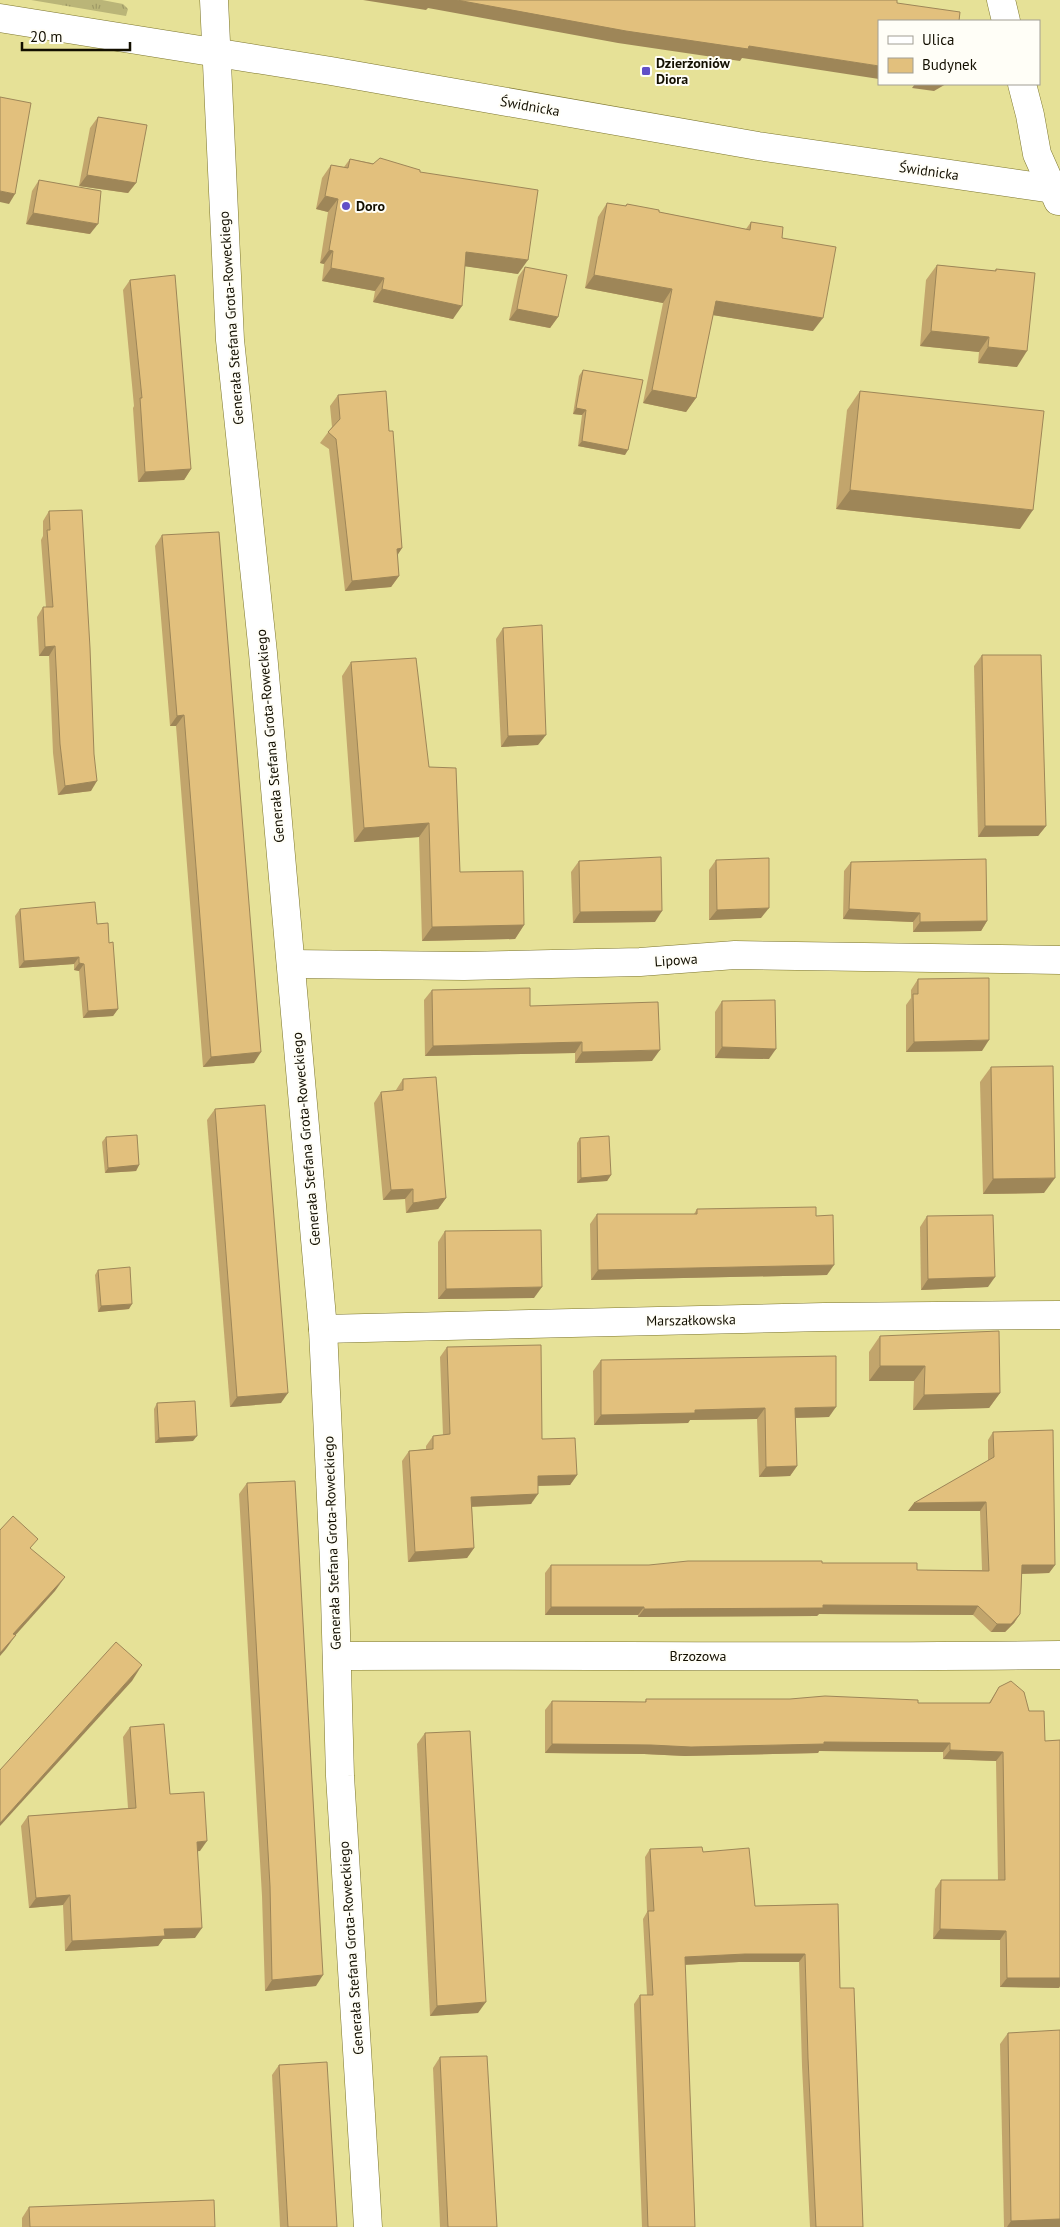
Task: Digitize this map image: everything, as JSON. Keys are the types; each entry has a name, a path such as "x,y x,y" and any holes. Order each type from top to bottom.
{"street":[{"name":"Generała Stefana Grota-Roweckiego","path":"214,0 215,54 230,340 263,653 323,1329 337,1656 340,1776 368,2227"},
{"path":"1001,0 1006,20"},
{"name":"Świdnicka","path":"0,18 330,71 758,146 1057,195"},
{"path":"1022,85 1037,154 1057,195"},
{"name":"Lipowa","path":"291,964 474,966 640,962 735,956 1060,960"},
{"name":"Marszałkowska","path":"323,1329 824,1317 1060,1316"},
{"name":"Brzozowa","path":"337,1656 906,1657 1060,1655"}],"green space":[{"path":"31,0 102,0 123,4 128,9 126,16"}],"building":[{"path":"457,0 897,0 897,3 960,12 959,20 878,20 878,66 749,46 748,49 626,31"},
{"path":"0,97 31,103 15,194 0,191"},
{"path":"98,117 147,125 136,183 87,175"},
{"path":"380,158 420,170 420,172 538,190 528,260 466,252 462,306 382,289 384,278 331,268 333,251 329,250 338,199 325,196 331,165 348,168 350,159 373,164"},
{"path":"39,180 101,191 98,224 33,213"},
{"path":"607,203 626,206 627,204 659,210 659,212 750,230 751,222 783,227 782,238 836,247 823,318 716,301 696,398 652,390 672,289 594,275"},
{"path":"937,265 1035,273 1027,351 988,347 989,337 931,331"},
{"path":"525,267 567,275 558,317 517,309"},
{"path":"175,275 191,469 145,472 140,398 142,398 130,280"},
{"path":"583,370 643,380 628,450 582,441 586,410 576,408"},
{"path":"386,391 389,431 393,431 402,548 397,549 399,576 352,581 336,439 328,432 340,419 338,395"},
{"path":"860,391 1044,411 1033,510 850,490"},
{"path":"82,510 94,754 97,781 65,786 60,744 55,646 45,647 43,607 53,607 47,530 50,530 49,511"},
{"path":"219,532 261,1052 211,1057 184,715 177,716 162,535"},
{"path":"542,625 546,735 508,736 503,628"},
{"path":"982,655 1041,655 1046,826 985,826"},
{"path":"416,658 429,767 456,768 460,872 523,871 524,925 432,927 429,823 364,828 351,662"},
{"path":"661,857 662,911 580,912 579,861"},
{"path":"769,858 769,908 717,910 716,860"},
{"path":"986,859 987,921 920,922 920,913 849,909 851,862"},
{"path":"95,902 97,924 108,923 109,943 113,942 118,1009 88,1011 84,964 79,963 79,957 24,961 20,909"},
{"path":"989,978 989,1040 914,1042 913,994 918,994 918,979"},
{"path":"530,988 530,1006 658,1002 660,1050 582,1052 582,1042 433,1046 432,990"},
{"path":"775,1000 776,1049 722,1047 722,1001"},
{"path":"1053,1066 1055,1178 993,1179 991,1067"},
{"path":"436,1077 446,1198 413,1203 413,1189 391,1190 381,1092 403,1090 403,1079"},
{"path":"265,1105 288,1393 237,1397 215,1109"},
{"path":"137,1135 139,1165 108,1168 106,1137"},
{"path":"609,1136 611,1175 581,1178 580,1138"},
{"path":"816,1207 816,1216 833,1215 834,1265 598,1270 597,1214 697,1214 697,1209"},
{"path":"993,1215 995,1277 928,1279 927,1216"},
{"path":"541,1230 542,1287 446,1289 445,1231"},
{"path":"130,1267 132,1304 101,1306 98,1270"},
{"path":"999,1331 1000,1393 924,1395 925,1366 880,1366 880,1336"},
{"path":"541,1345 542,1439 575,1438 577,1475 538,1476 538,1494 471,1497 474,1548 415,1552 409,1451 433,1449 433,1436 450,1434 447,1347"},
{"path":"836,1356 836,1407 795,1408 797,1466 766,1467 765,1408 695,1410 695,1413 601,1415 601,1360"},
{"path":"195,1401 197,1436 159,1438 157,1403"},
{"path":"1053,1430 1055,1565 1022,1565 1020,1614 1011,1624 997,1624 978,1606 823,1605 823,1608 644,1609 644,1607 551,1607 551,1565 649,1565 688,1561 822,1561 822,1563 917,1563 917,1570 989,1571 986,1502 914,1503 994,1457 993,1432"},
{"path":"295,1481 323,1975 272,1980 270,1886 247,1483"},
{"path":"13,1516 38,1539 30,1548 65,1577 13,1634 16,1635 0,1653 0,1530"},
{"path":"116,1642 142,1665 0,1823 0,1770"},
{"path":"1011,1681 1024,1692 1029,1711 1044,1711 1045,1741 1060,1740 1060,1978 1007,1978 1006,1931 940,1929 941,1880 1005,1880 1003,1752 950,1750 950,1743 824,1742 824,1744 691,1747 552,1744 552,1701 646,1702 646,1699 790,1699 825,1696 918,1700 918,1703 990,1703 999,1687"},
{"path":"164,1724 170,1794 204,1792 207,1841 197,1842 202,1928 164,1929 165,1936 72,1941 70,1895 36,1898 28,1816 136,1808 130,1727"},
{"path":"470,1731 486,2002 437,2006 425,1733"},
{"path":"702,1847 703,1852 749,1848 755,1906 838,1904 840,1988 854,1988 863,2227 816,2227 805,1954 745,1954 685,1957 695,2227 648,2227 640,1995 653,1995 648,1911 654,1911 650,1849"},
{"path":"1060,2030 1060,2219 1011,2221 1008,2033"},
{"path":"487,2056 497,2227 448,2227 440,2057"},
{"path":"327,2062 337,2227 288,2227 279,2065"},
{"path":"214,2200 215,2227 30,2227 29,2207"}],"place":[{"name":"Dzierżoniów Diora","path":"646,71"},
{"name":"Doro","path":"346,206"}]}
